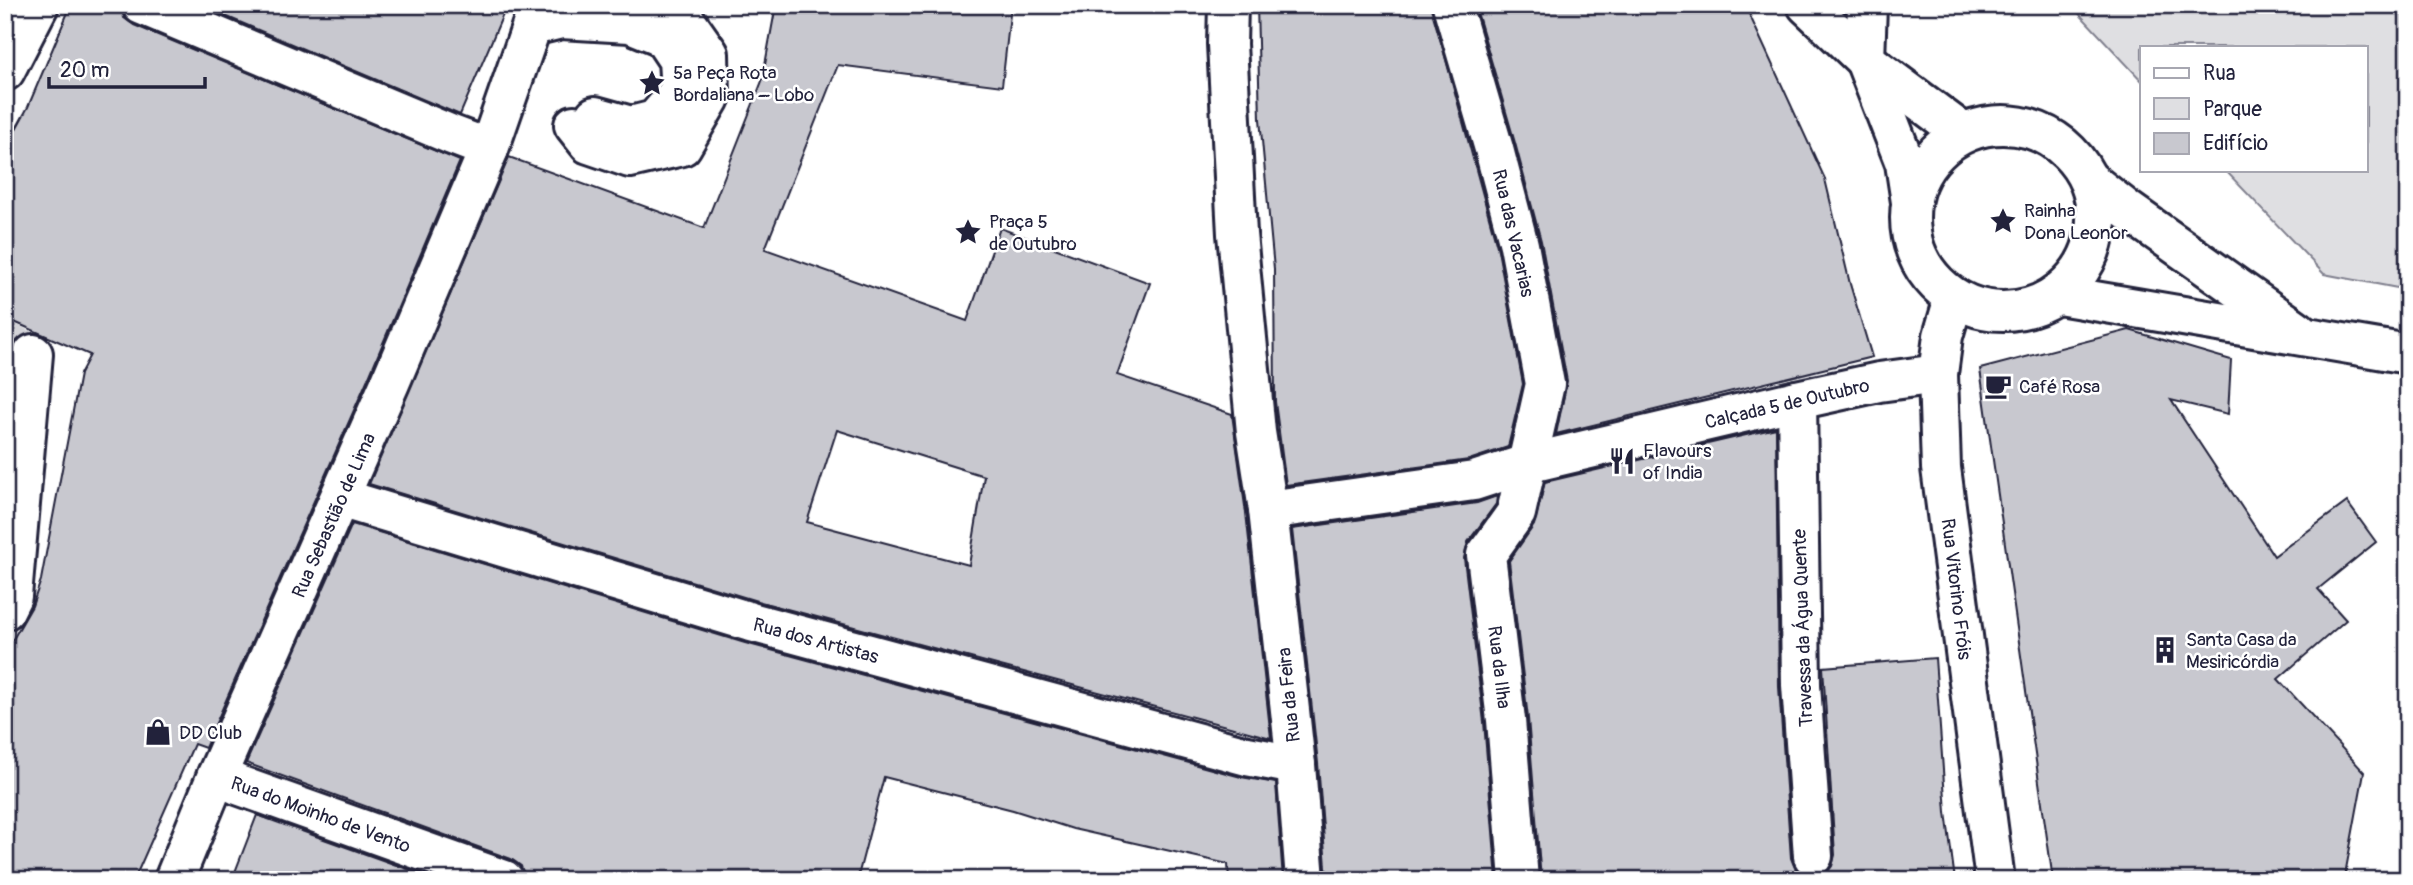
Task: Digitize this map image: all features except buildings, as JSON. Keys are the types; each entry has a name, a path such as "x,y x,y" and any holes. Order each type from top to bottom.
{"street":[{"path":"5,71 39,5"},
{"path":"142,5 489,149"},
{"path":"536,16 630,23 662,36 678,60 680,91 655,120 631,126 584,121 589,144 630,158 682,146 710,98 709,54 678,10 665,5"},
{"path":"1228,5 1227,44 1237,234 1256,432 1268,510"},
{"name":"Rua das Vacarias","path":"1452,5 1519,245 1545,384 1526,464"},
{"path":"1807,5 1865,60 1963,133"},
{"path":"1867,5 1865,60 1905,163 1911,202 1910,220 1917,256 1927,272 1954,298 1979,309 2007,312 2025,310 2059,295 2081,272 2094,243 2097,212 2090,181 2077,159 2058,142 2036,130 2011,124 1986,126 1963,133 1938,150 1921,174 1911,202"},
{"name":"Rua Sebastião de Lima","path":"174,880 489,149 536,16"},
{"path":"2090,181 2307,337"},
{"path":"2059,295 2408,354"},
{"name":"Rua Vitorino Fróis","path":"1954,298 1943,336 1938,374 1941,468 1995,880"},
{"path":"5,610 12,596 33,354"},
{"name":"Calçada 5 de Outubro","path":"1268,510 1474,481 1526,464 1797,400 1879,382 1938,374"},
{"name":"Travessa da Água Quente","path":"1797,400 1801,685 1813,856"},
{"name":"Rua da Ilha","path":"1519,880 1506,720 1486,555 1516,513 1526,464"},
{"name":"Rua dos Artistas","path":"340,498 751,622 1247,756 1296,765"},
{"name":"Rua da Feira","path":"1268,510 1296,765 1305,880"},
{"name":"Rua do Moinho de Vento","path":"217,775 238,785 504,880"}],"green space":[{"path":"2071,5 2408,5 2408,290 2324,274 2227,172 2368,172 2368,46 2140,46 2140,79"}],"tunnel":[{"path":"5,340 33,354"}],"place":[{"name":"5ª Peça Rota Bordaliana – Lobo","path":"652,83"},
{"name":"Rainha Dona Leonor","path":"2003,221"},
{"name":"Praça 5 de Outubro","path":"968,232"},
{"name":"Café Rosa","path":"1998,386"},
{"name":"Flavours of India","path":"1622,461"},
{"name":"Santa Casa da Mesiricórdia","path":"2165,650"},
{"name":"DD Club","path":"158,732"}]}
